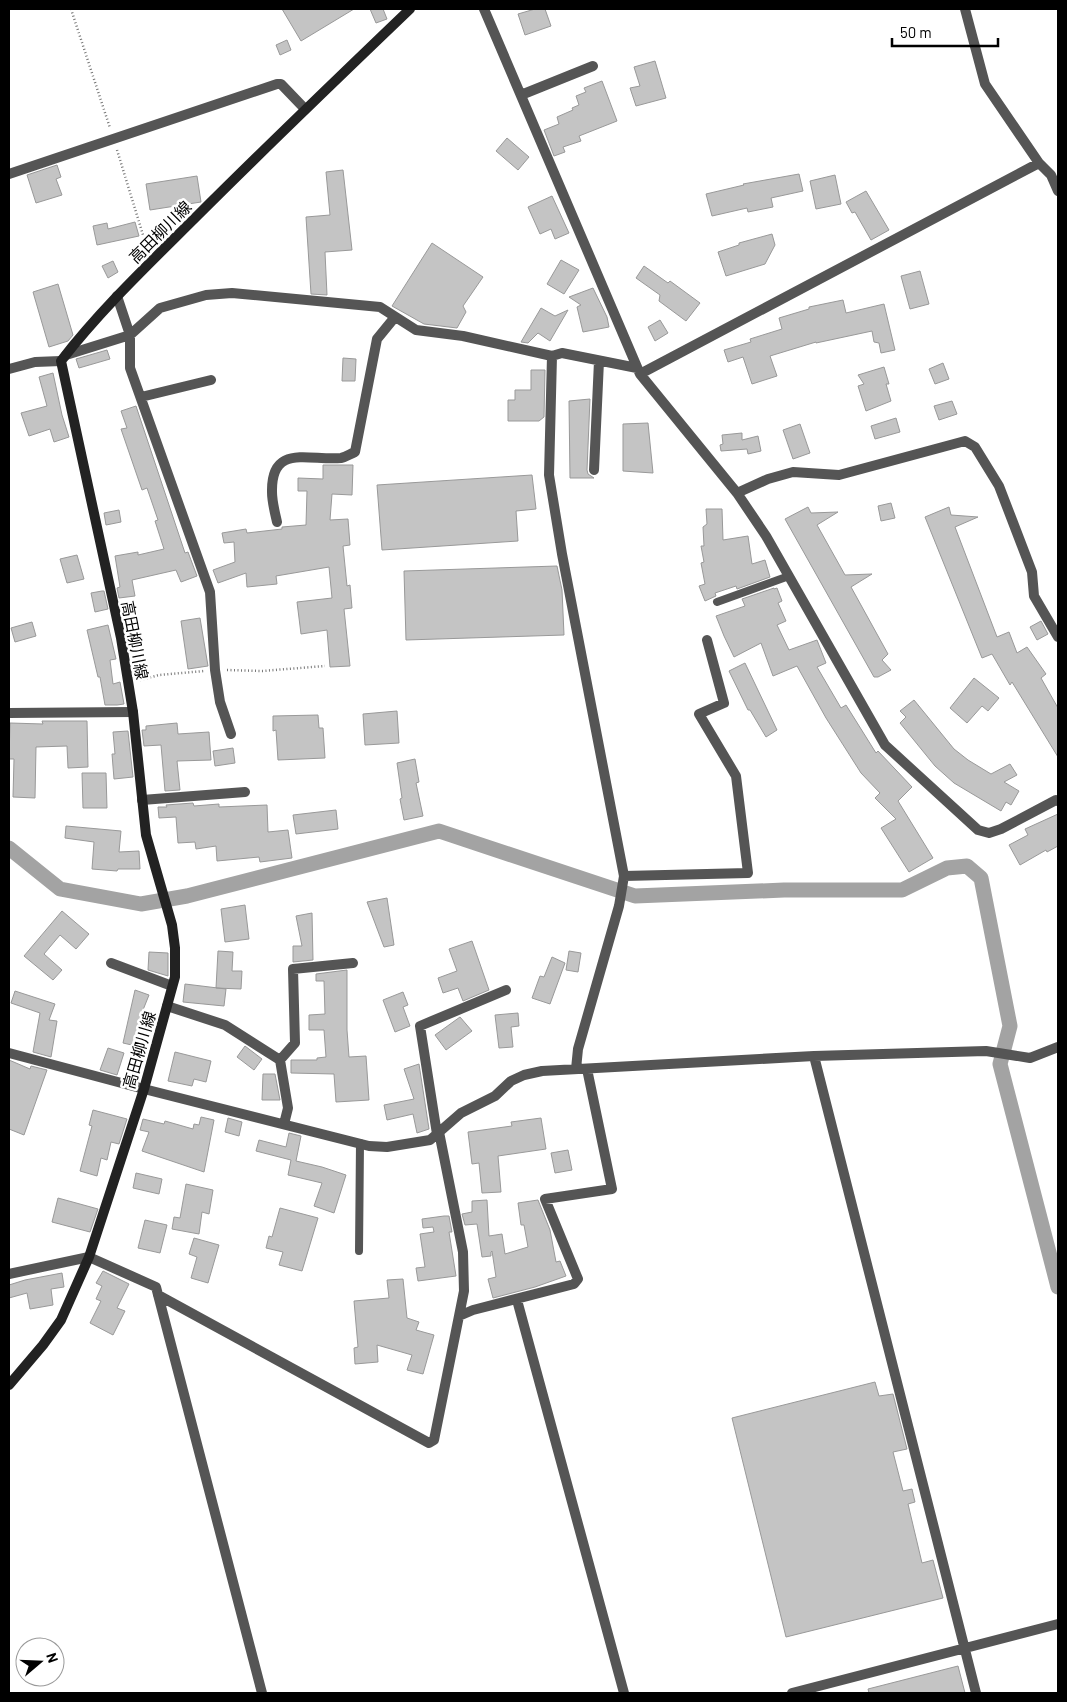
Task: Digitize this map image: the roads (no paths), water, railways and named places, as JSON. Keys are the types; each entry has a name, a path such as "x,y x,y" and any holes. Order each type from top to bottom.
{"main road":[{"name":"高田柳川線","path":"9,1385 43,1345 61,1320 89,1257 144,1089 175,977 176,948 172,925 146,835 133,712 121,638 63,358 117,296 305,109 410,9"}],"street":[{"path":"484,9 639,371 737,494 766,536 884,745 978,830 989,833 1001,829 1056,800 1058,801"},
{"path":"965,9 985,84 1039,163 1055,176 1058,191"},
{"path":"521,95 593,66"},
{"path":"9,174 277,84 280,84 305,109"},
{"path":"9,369 35,362 63,358 130,335 160,308 206,295 232,293 380,307 416,330 463,336 552,356 562,354 639,371 1039,163"},
{"path":"117,296 130,335 130,368 210,592 215,670 219,694 231,734"},
{"path":"277,522 272,492 274,474 281,462 292,457 343,458 355,452 377,340 395,317"},
{"path":"552,356 549,475 562,554 624,876 619,906 578,1050 576,1069"},
{"path":"594,470 600,361"},
{"path":"141,397 211,380"},
{"path":"737,494 768,479 793,472 839,474 965,441 975,447 999,486 1032,572 1034,596 1058,637"},
{"path":"624,876 748,873 736,776 699,714 724,703 707,640"},
{"path":"9,713 133,712"},
{"path":"142,800 245,792"},
{"path":"111,963 172,986"},
{"path":"280,1060 295,1042 293,969 353,963"},
{"path":"158,1295 429,1443 434,1440 464,1291 463,1252 438,1133 420,1026 506,990"},
{"path":"167,1006 226,1025 280,1060 288,1108 284,1124"},
{"path":"9,1053 144,1089 378,1146 402,1145 430,1140 461,1114 495,1096 511,1081 524,1075 542,1072 814,1056 986,1051 1030,1058 1058,1047"},
{"path":"814,1056 976,1693"},
{"path":"459,1316 473,1310 574,1284 578,1279 545,1198 612,1189 587,1069"},
{"path":"9,1274 89,1257 156,1287 262,1693"},
{"path":"517,1300 624,1693"},
{"path":"792,1693 1058,1624"}],"lane":[{"path":"717,602 789,576"},
{"path":"359,1251 360,1143"}],"waterway":[{"path":"9,848 60,889 141,904 187,896 439,831 635,896 784,890 902,890 947,868 967,866 981,878 1010,1026 1000,1064 1058,1287"}]}
